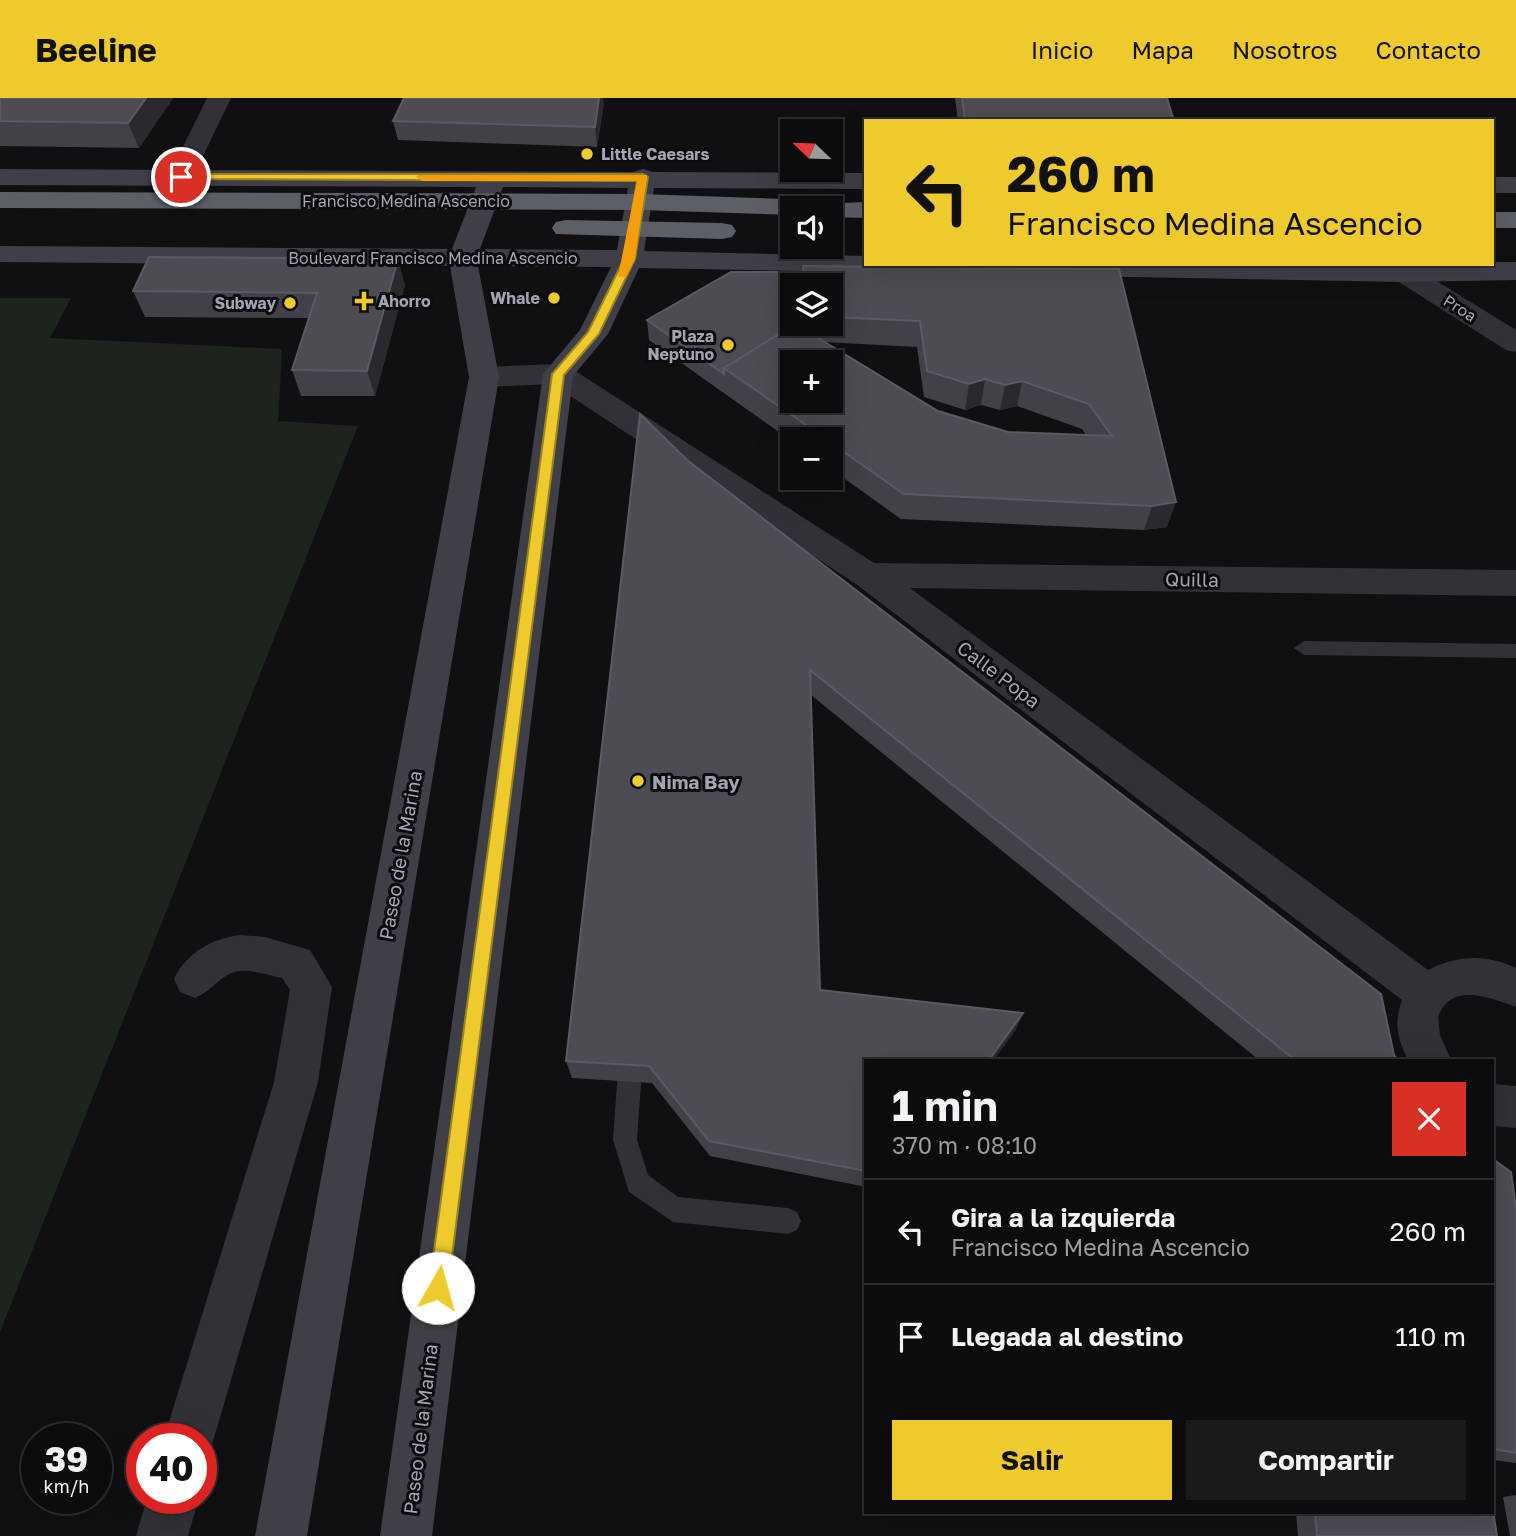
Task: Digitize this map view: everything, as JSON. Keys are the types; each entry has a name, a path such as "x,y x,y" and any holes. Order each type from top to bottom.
{"highway":[{"name":"Francisco Medina Ascencio","path":"0,225 480,216 641,190 780,205"},
{"name":"Francisco Medina Ascencio","path":"0,200 480,216 632,244 758,232 780,233"},
{"path":"843,209 864,210"},
{"path":"1494,220 1516,220"},
{"path":"843,234 864,235"},
{"path":"1494,243 1516,243"}],"main road":[{"name":"Francisco Medina Ascencio","path":"0,177 181,177 480,216"},
{"name":"Francisco Medina Ascencio","path":"641,190 864,181"},
{"path":"1494,185 1516,185"},
{"path":"558,374 593,334 632,244 641,190"},
{"name":"Boulevard Francisco Medina Ascencio","path":"0,254 480,216 632,244 864,264"},
{"name":"Paseo de la Marina","path":"281,1536 484,377 480,216"},
{"path":"1037,266 1404,273 1516,271"},
{"name":"Paseo de la Marina","path":"406,1536 558,374"}],"street":[{"path":"181,177 219,98"},
{"name":"Proa","path":"1404,273 1516,343"},
{"path":"484,377 558,374"},
{"name":"Calle Popa","path":"558,374 673,463 868,576 1426,993"},
{"name":"Quilla","path":"868,576 1516,583"},
{"path":"194,1423 296,1082 311,987 295,963 231,953 210,960 195,979"},
{"path":"1430,1059 1418,1034 1418,1012 1426,993 1440,982 1462,975 1486,976 1516,988"},
{"path":"1494,1105 1516,1107"},
{"path":"162,1536 168,1514"}],"lane":[{"path":"1304,648 1516,651"},
{"path":"633,1030 625,1140 638,1183 673,1209 788,1221"}],"shaded area":[{"path":"0,298 71,298 50,338 282,349 278,421 358,426 0,1332"}],"building":[{"path":"0,98 146,98 128,123 0,121"},
{"path":"404,98 599,98 595,127 393,121"},
{"path":"962,98 1167,98 1173,119 965,119"},
{"path":"149,257 398,259 367,371 292,370 317,293 133,291"},
{"path":"803,266 1119,269 1176,502 1152,506 904,494 843,451 843,427 809,427 789,413 843,413 843,353 938,411 1008,432 1112,436 1089,404 1022,381 1005,385 985,379 969,384 927,371 920,321 843,318 843,273 804,273"},
{"name":"Plaza Neptuno","path":"731,272 803,272 780,273 780,333 724,368 724,374 647,320"},
{"path":"780,333 780,336 815,336 838,350 780,350 780,407 724,368"},
{"path":"640,414 687,460 1381,994 1394,1055 1397,1059 1294,1059 810,670 820,990 1023,1013 990,1059 864,1059 864,1171 709,1141 649,1066 566,1061"},
{"path":"1494,1160 1511,1172 1516,1207 1516,1453 1494,1449"},
{"path":"1315,1514 1494,1514 1497,1536 1317,1536"}],"slow traffic":[{"path":"422,177 643,177 629,259 622,274"}],"place":[{"name":"Little Caesars","path":"587,154"},
{"name":"Whale","path":"554,298"},
{"name":"Ahorro","path":"364,301"},
{"name":"Subway","path":"290,303"},
{"name":"Plaza Neptuno","path":"728,345"},
{"name":"Nima Bay","path":"638,781"}],"route":[{"path":"181,177 643,177 629,259 593,334 558,374 438,1288"}]}
